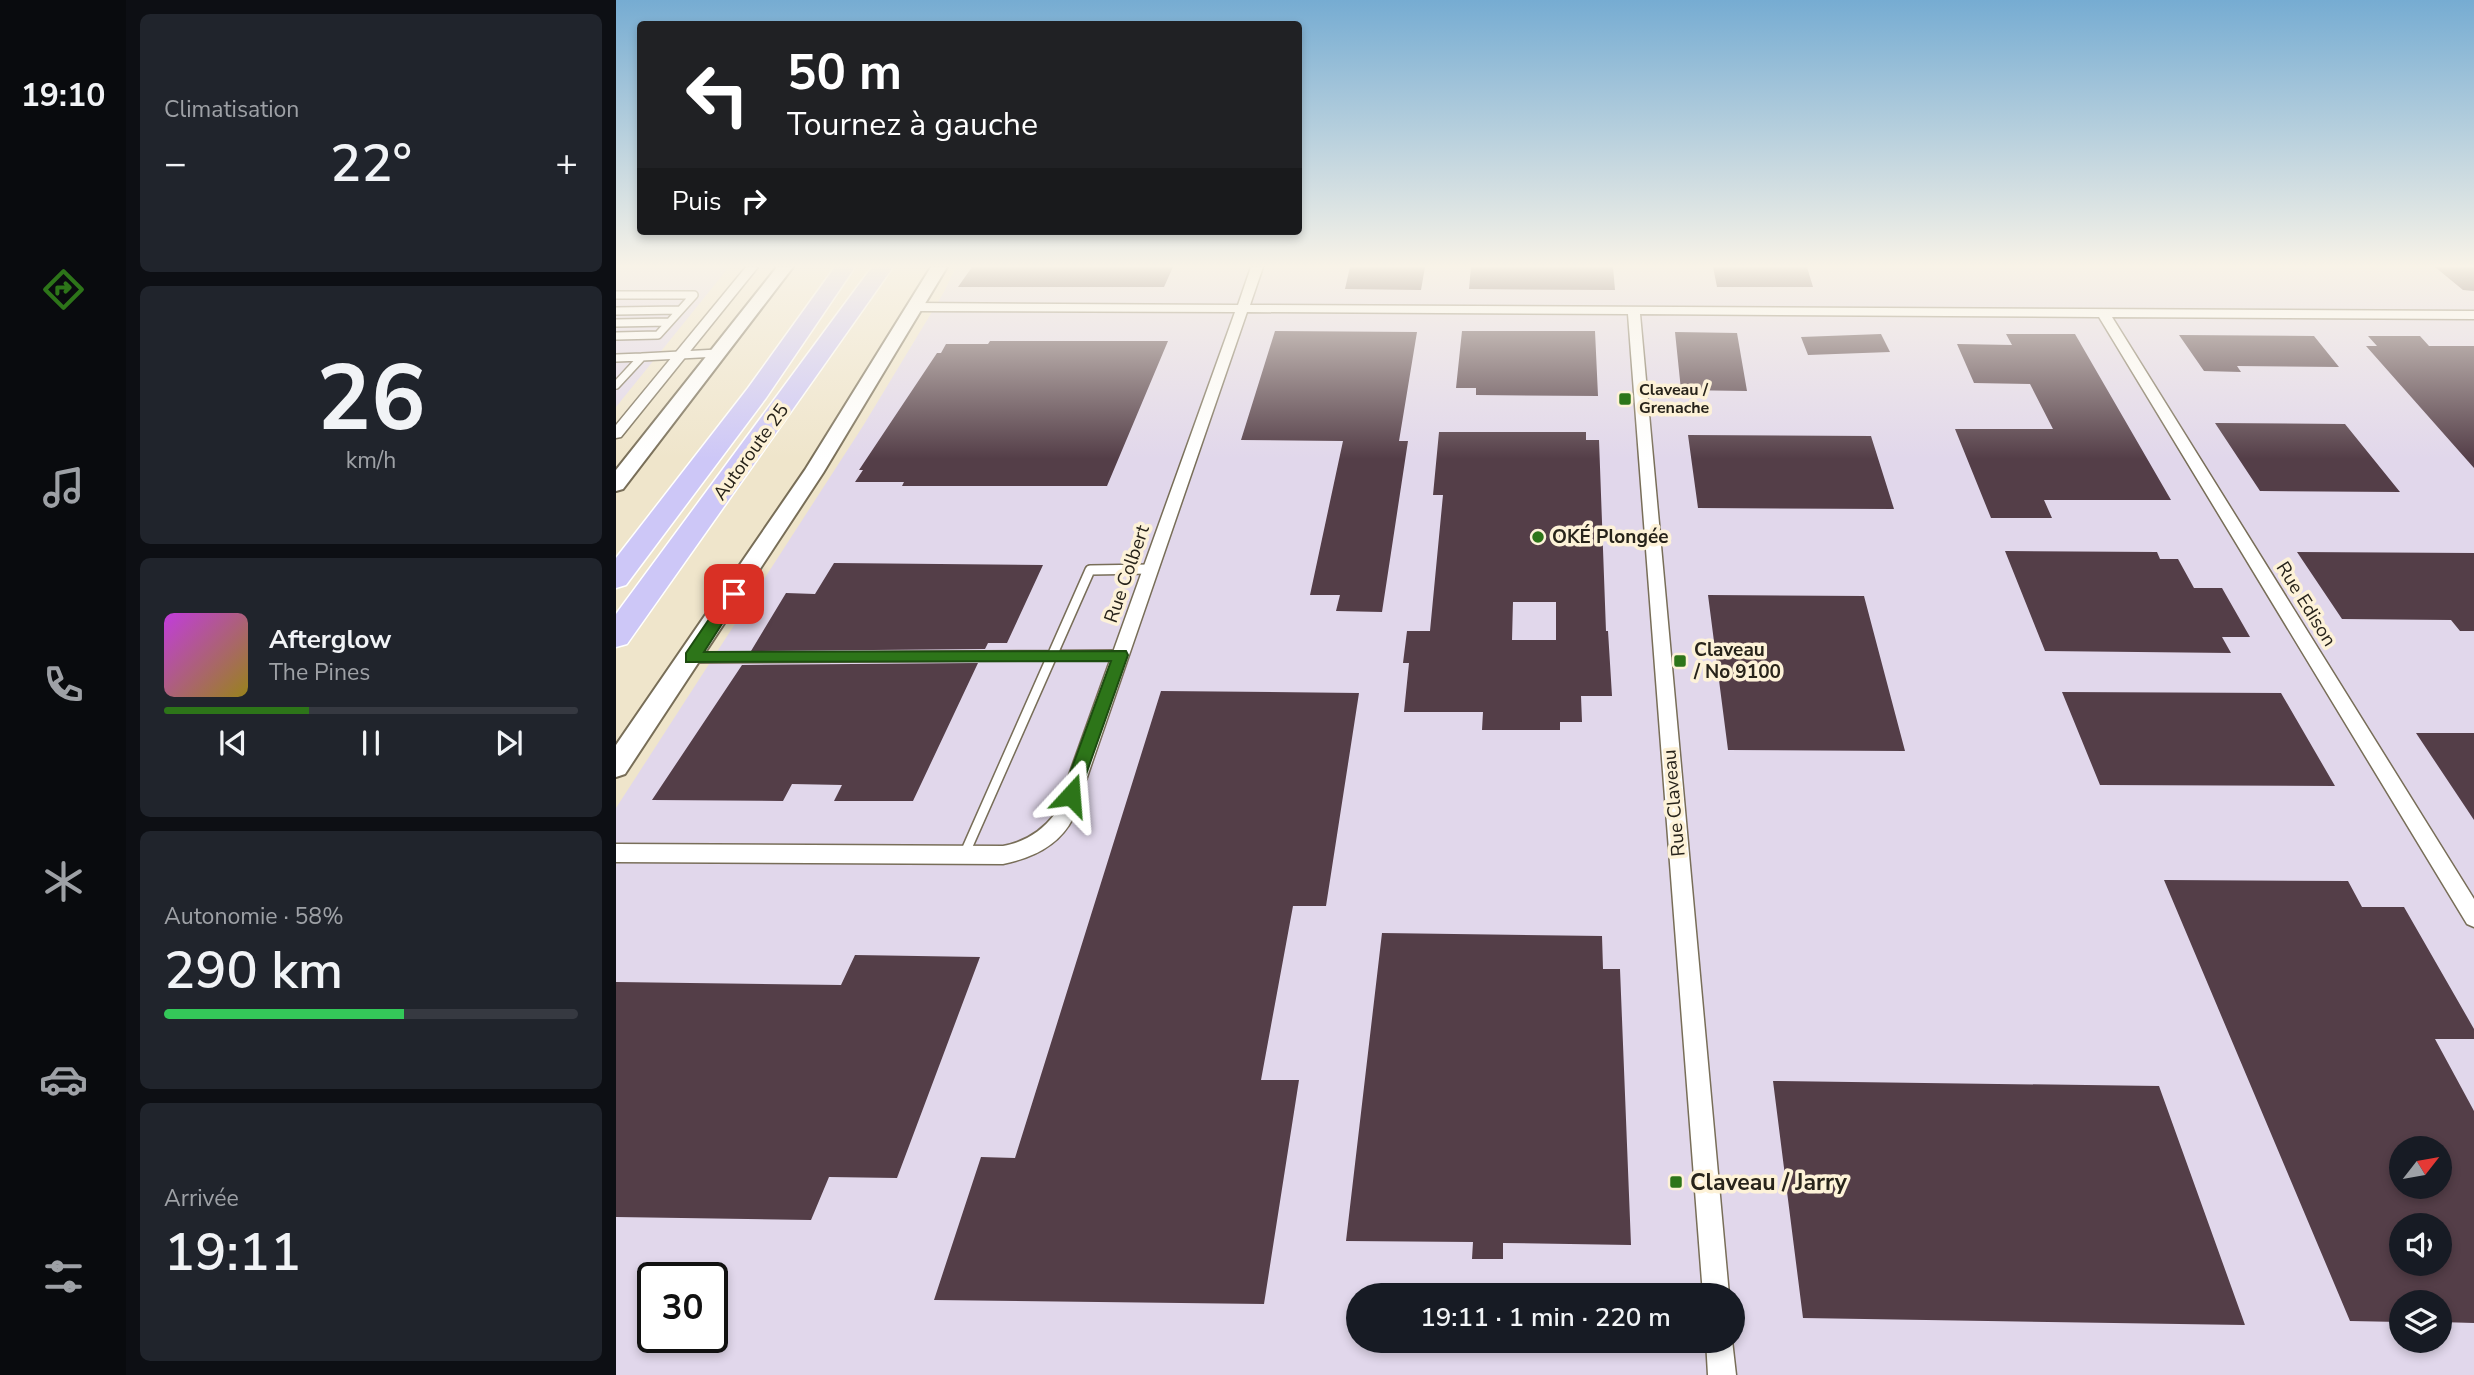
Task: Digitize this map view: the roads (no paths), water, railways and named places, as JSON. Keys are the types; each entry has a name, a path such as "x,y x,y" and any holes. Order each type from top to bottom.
{"highway":[{"name":"Autoroute 25","path":"616,578 757,393 800,331"},
{"name":"Autoroute 25","path":"616,636 837,331"}],"main road":[{"path":"617,482 735,331"},
{"path":"616,766 806,484 900,331"}],"street":[{"path":"616,434 700,331"},
{"name":"Rue Colbert","path":"616,853 964,855 1020,852 1037,845 1052,834 1063,818 1235,331"},
{"name":"Rue Claveau","path":"1636,331 1715,1283"},
{"name":"Rue Edison","path":"2114,331 2474,917"},
{"path":"1720,1353 1722,1375"}],"lane":[{"path":"616,336 657,335 661,331"},
{"path":"616,358 718,353"},
{"path":"616,385 642,357"},
{"path":"964,855 1090,570 1151,569"},
{"path":"691,657 1121,655"}],"place":[{"name":"Claveau / Grenache","path":"1625,399"},
{"name":"OKÉ Plongée","path":"1538,537"},
{"name":"Claveau / No 9100","path":"1680,661"},
{"name":"Claveau / Jarry","path":"1676,1182"}]}
